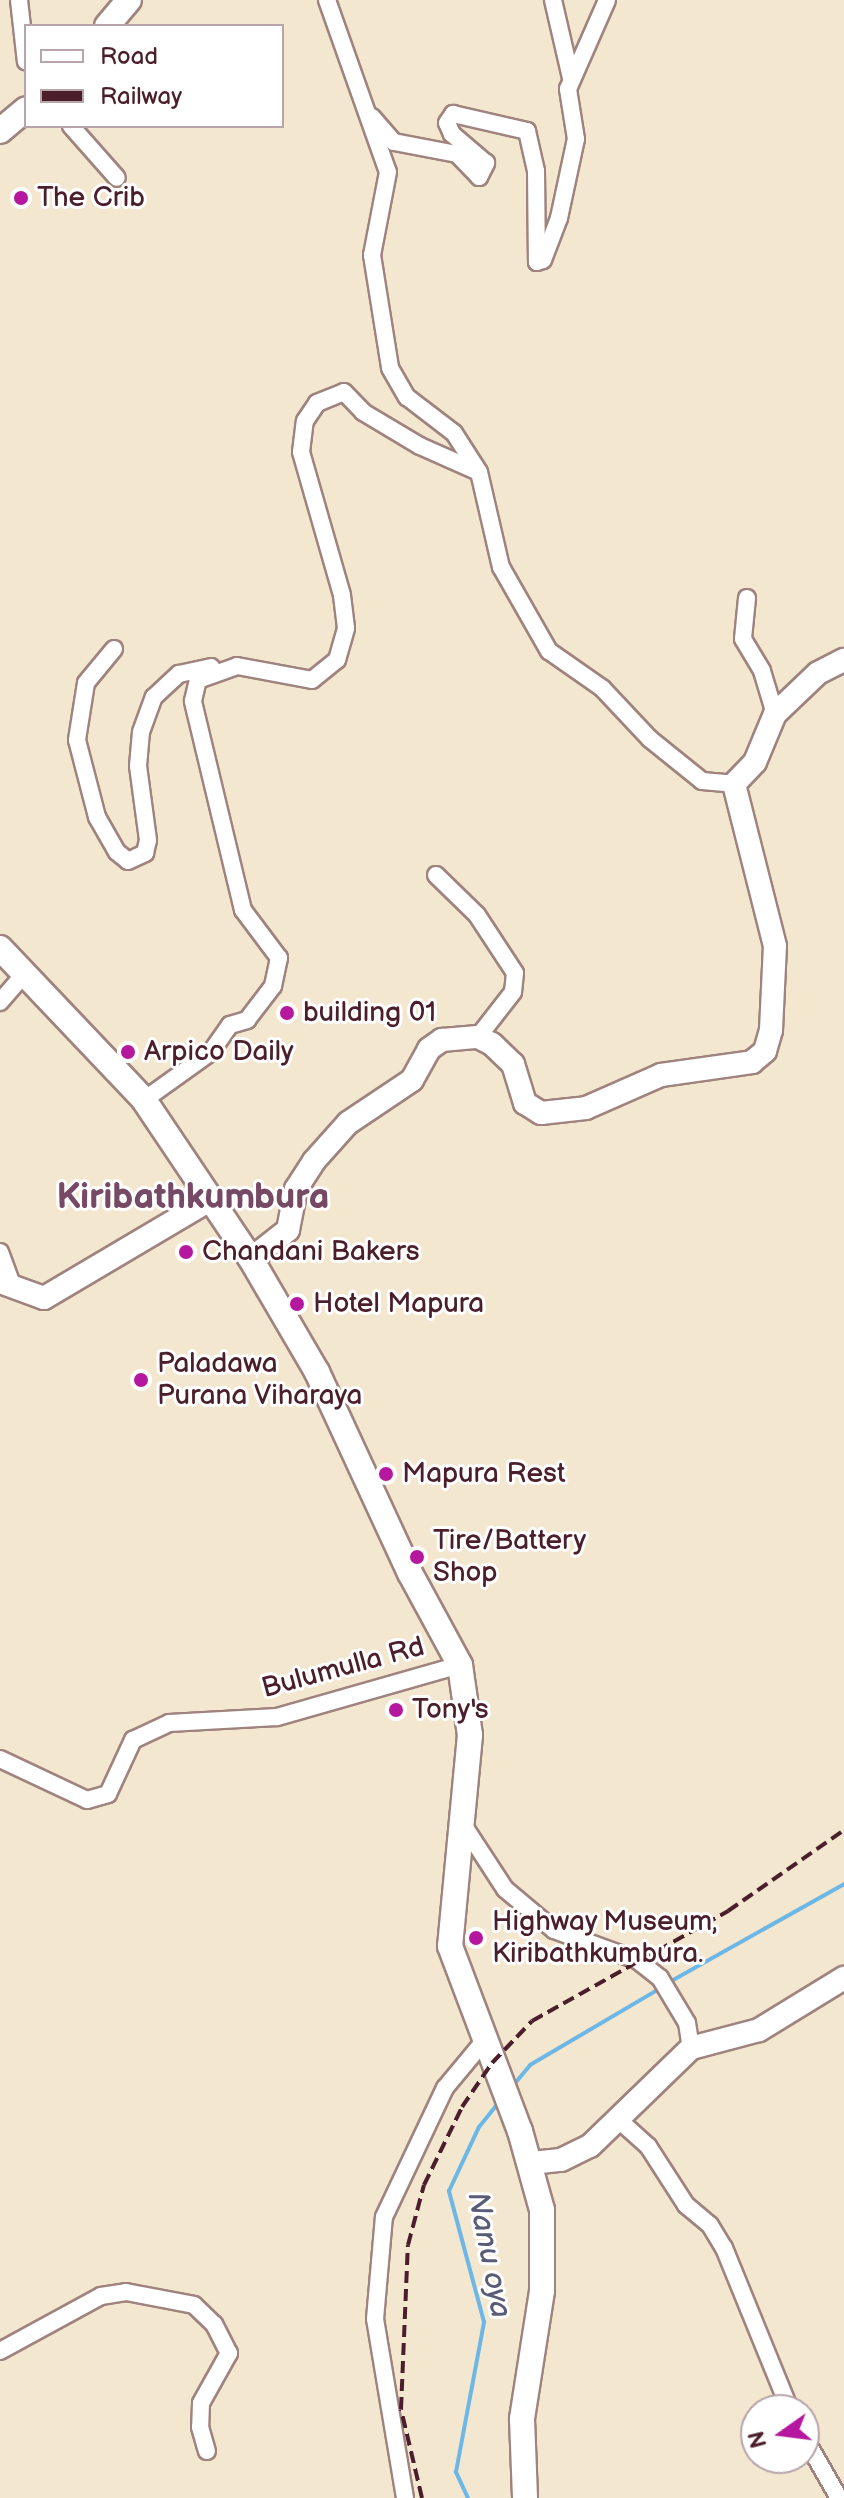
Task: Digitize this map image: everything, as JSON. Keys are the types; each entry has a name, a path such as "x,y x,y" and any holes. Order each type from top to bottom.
{"highway":[{"path":"109,24 129,0"},
{"path":"0,131 24,111"},
{"path":"0,948 23,976 144,1100 208,1201 251,1259 317,1372 410,1573 460,1665 470,1735 464,1826 450,1946 520,2131 542,2210 542,2291 522,2419 525,2498"}],"main road":[{"path":"251,1259 288,1230 296,1189 348,1123 412,1080 429,1049 442,1040 478,1037 513,1064 525,1103 541,1113 586,1108 661,1075 752,1062 765,1051 775,946 734,784 755,762 775,714 818,673 844,660"},
{"path":"7,1286 44,1298 208,1201"},
{"path":"531,2163 571,2157 620,2121 691,2048 759,2030 838,1987"}],"street":[{"path":"19,0 24,44"},
{"path":"327,0 388,172 372,255 390,368 407,397 454,433 479,472 501,567 549,651 602,688 650,739 702,781 734,784"},
{"path":"364,107 394,142 457,154 479,177 486,163 452,134 447,123 453,114 527,131 536,171 537,262 559,218 576,139 571,78 553,0"},
{"path":"571,78 607,0"},
{"path":"73,128 117,178"},
{"path":"114,649 86,683 77,740 97,817 117,852 128,861 145,853 148,840 138,766 141,732 154,697 179,674 237,666 312,680 337,660 346,628 342,595 301,452 305,421 317,403 344,392 363,412 420,446 479,472"},
{"path":"747,598 743,639 762,671 775,714"},
{"path":"144,1100 211,1052 230,1025 247,1020 273,986 279,958 243,910 193,701 198,680 237,666"},
{"path":"436,875 477,915 515,973 513,992 478,1037"},
{"path":"0,1002 23,976"},
{"path":"0,1252 7,1286"},
{"name":"Bulumulla Rd","path":"0,1759 87,1800 108,1794 133,1740 169,1723 277,1717 460,1665"},
{"path":"464,1826 505,1889 554,1930 637,1960 660,1978 687,2023 691,2048"},
{"path":"405,2498 375,2319 384,2217 445,2088 484,2041"},
{"path":"620,2121 648,2146 686,2205 710,2225 724,2248 783,2394"},
{"path":"0,2351 101,2296 126,2292 194,2305 214,2324 229,2353 201,2403 200,2427 207,2451"},
{"path":"820,2465 839,2498"}],"waterway":[{"name":"Nanu oya","path":"666,1984 844,1884"},
{"name":"Nanu oya","path":"511,2088 530,2065 659,1989"},
{"name":"Nanu oya","path":"468,2498 456,2472 484,2322 449,2191 479,2127 500,2101"}],"railway":[{"path":"422,2498 401,2409 408,2245 424,2185 462,2107 492,2063 532,2021 728,1911 844,1830"}],"place":[{"name":"The Crib","path":"21,198"},
{"name":"building 01","path":"287,1013"},
{"name":"Arpico Daily","path":"128,1052"},
{"name":"Chandani Bakers","path":"186,1252"},
{"name":"Hotel Mapura","path":"297,1304"},
{"name":"Paladawa Purana Viharaya","path":"141,1380"},
{"name":"Mapura Rest","path":"386,1474"},
{"name":"Tire/Battery Shop","path":"417,1557"},
{"name":"Tony's","path":"396,1710"},
{"name":"Highway Museum, Kiribathkumbura.","path":"476,1938"}],"district":[{"name":"Kiribathkumbura","path":"193,1198"}]}
